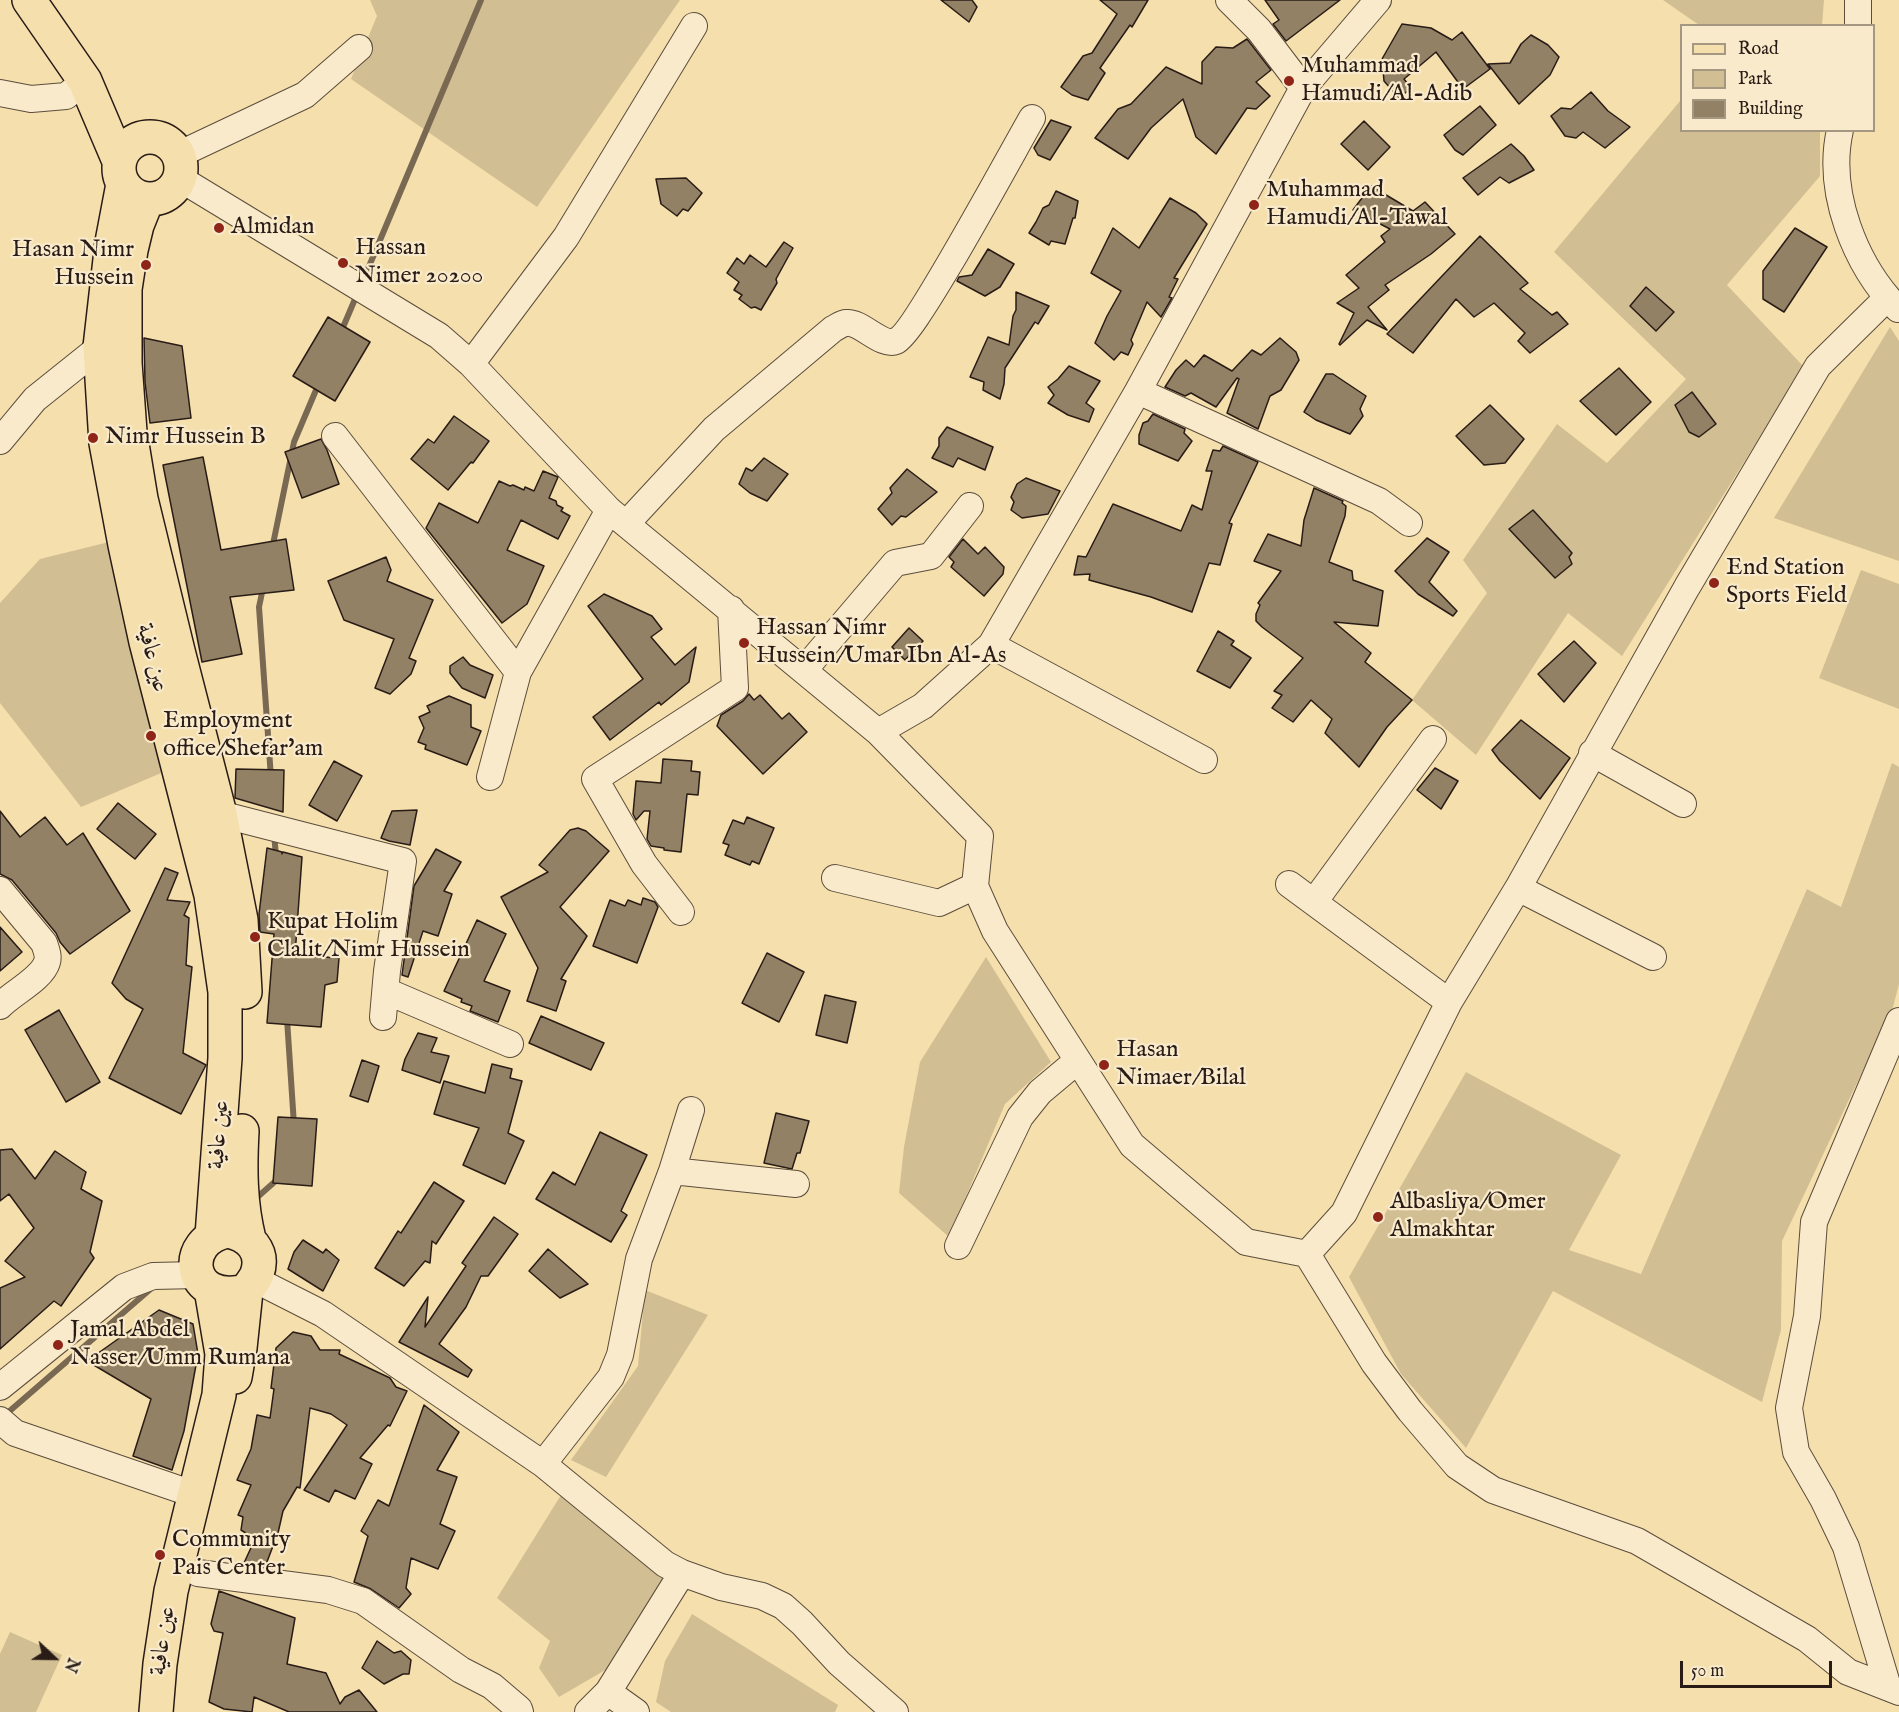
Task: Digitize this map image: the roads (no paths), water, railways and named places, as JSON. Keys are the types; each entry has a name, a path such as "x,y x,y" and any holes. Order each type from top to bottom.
{"main road":[{"path":"29,0 85,81 130,182 158,199 175,187 179,167 169,143 160,138 150,137 131,143 124,151 130,182"},
{"path":"85,81 150,137"},
{"name":"عين عافية","path":"130,182 112,242 100,347 106,443 146,642 211,895 224,982 225,1058 212,1236"},
{"name":"عين عافية","path":"130,182 137,225 125,289 125,363 130,432 149,532 220,814 241,920 247,1012 240,1179 244,1218 249,1239"},
{"path":"228,1232 238,1233 249,1239 257,1253 259,1263 258,1273 250,1285 226,1294 204,1282 197,1256 201,1246 212,1236 228,1232"},
{"name":"عين عافية","path":"156,1712 160,1664 171,1591 219,1395 222,1354 204,1282"},
{"name":"عين عافية","path":"175,1712 180,1660 250,1285"}],"street":[{"path":"1229,0 1259,30 1303,88"},
{"path":"878,732 923,706 991,645 1138,391 1303,88 1378,0"},
{"path":"1858,0 1858,24"},
{"path":"471,364 566,237 694,26"},
{"path":"359,48 305,95 179,167 439,336 471,364 617,517 878,732 980,836 975,886 995,931 1132,1144 1246,1242 1307,1254 1374,1363 1410,1411 1457,1466 1493,1490 1638,1541 1807,1639 1848,1672 1893,1689"},
{"path":"0,93 31,99 66,96 85,81"},
{"path":"490,777 518,672 617,517 714,429 833,329 845,323 855,324 889,342 903,335 930,297 1032,118"},
{"path":"1307,1254 1344,1213 1449,1002 1518,888 1687,587 1818,366 1893,304 1865,266 1849,230 1838,185 1840,132"},
{"path":"0,441 35,399 100,347"},
{"path":"1138,391 1378,501 1409,523"},
{"path":"335,436 518,672"},
{"path":"804,670 895,563 931,556 970,506"},
{"path":"681,912 644,864 595,779 735,688 731,609"},
{"path":"991,645 1204,760"},
{"path":"1314,902 1433,739"},
{"path":"1593,753 1683,804"},
{"path":"220,814 403,861 387,971 383,1017"},
{"path":"835,878 939,903 975,886"},
{"path":"1289,884 1449,1002"},
{"path":"1518,888 1653,957"},
{"path":"0,890 44,943 48,953 47,963 36,977 0,1006"},
{"path":"386,991 510,1044"},
{"path":"1893,1689 1846,1547 1823,1499 1796,1452 1789,1408 1807,1316 1814,1222 1899,1021"},
{"path":"958,1246 1020,1117 1040,1092 1077,1060"},
{"path":"543,1464 611,1377 620,1355 639,1259 672,1171 691,1110"},
{"path":"672,1171 796,1184"},
{"path":"0,1387 124,1287 153,1276 204,1282"},
{"path":"250,1285 323,1314 543,1464 665,1564 682,1573 721,1587 762,1596 783,1606 839,1663 895,1712"},
{"path":"0,1419 15,1433 196,1495"},
{"path":"198,1573 328,1590 363,1601 461,1670 492,1686 520,1712"},
{"path":"588,1712 608,1692 682,1573"},
{"path":"608,1692 636,1712"}],"waterway":[{"path":"362,283 481,0"},
{"path":"341,332 358,292"},
{"path":"272,549 294,442 319,383"},
{"path":"263,588 259,607 271,778"},
{"path":"274,833 276,856"},
{"path":"287,1019 294,1125"},
{"path":"253,1201 279,1178"},
{"path":"5,1415 154,1286"}],"place":[{"name":"Muhammad Hamudi/Al-Adib","path":"1289,81"},
{"name":"Muhammad Hamudi/Al-Tawal","path":"1254,205"},
{"name":"Almidan","path":"219,228"},
{"name":"Hassan Nimer 20200","path":"343,263"},
{"name":"Hasan Nimr Hussein","path":"146,265"},
{"name":"Nimr Hussein B","path":"93,438"},
{"name":"End Station Sports Field","path":"1714,583"},
{"name":"Hassan Nimr Hussein/Umar Ibn Al-As","path":"744,643"},
{"name":"Employment office/Shefar'am","path":"151,736"},
{"name":"Kupat Holim Clalit/Nimr Hussein","path":"255,937"},
{"name":"Hasan Nimaer/Bilal","path":"1104,1065"},
{"name":"Albasliya/Omer Almakhtar","path":"1378,1217"},
{"name":"Jamal Abdel Nasser/Umm Rumana","path":"58,1345"},
{"name":"Community Pais Center","path":"160,1555"}]}
